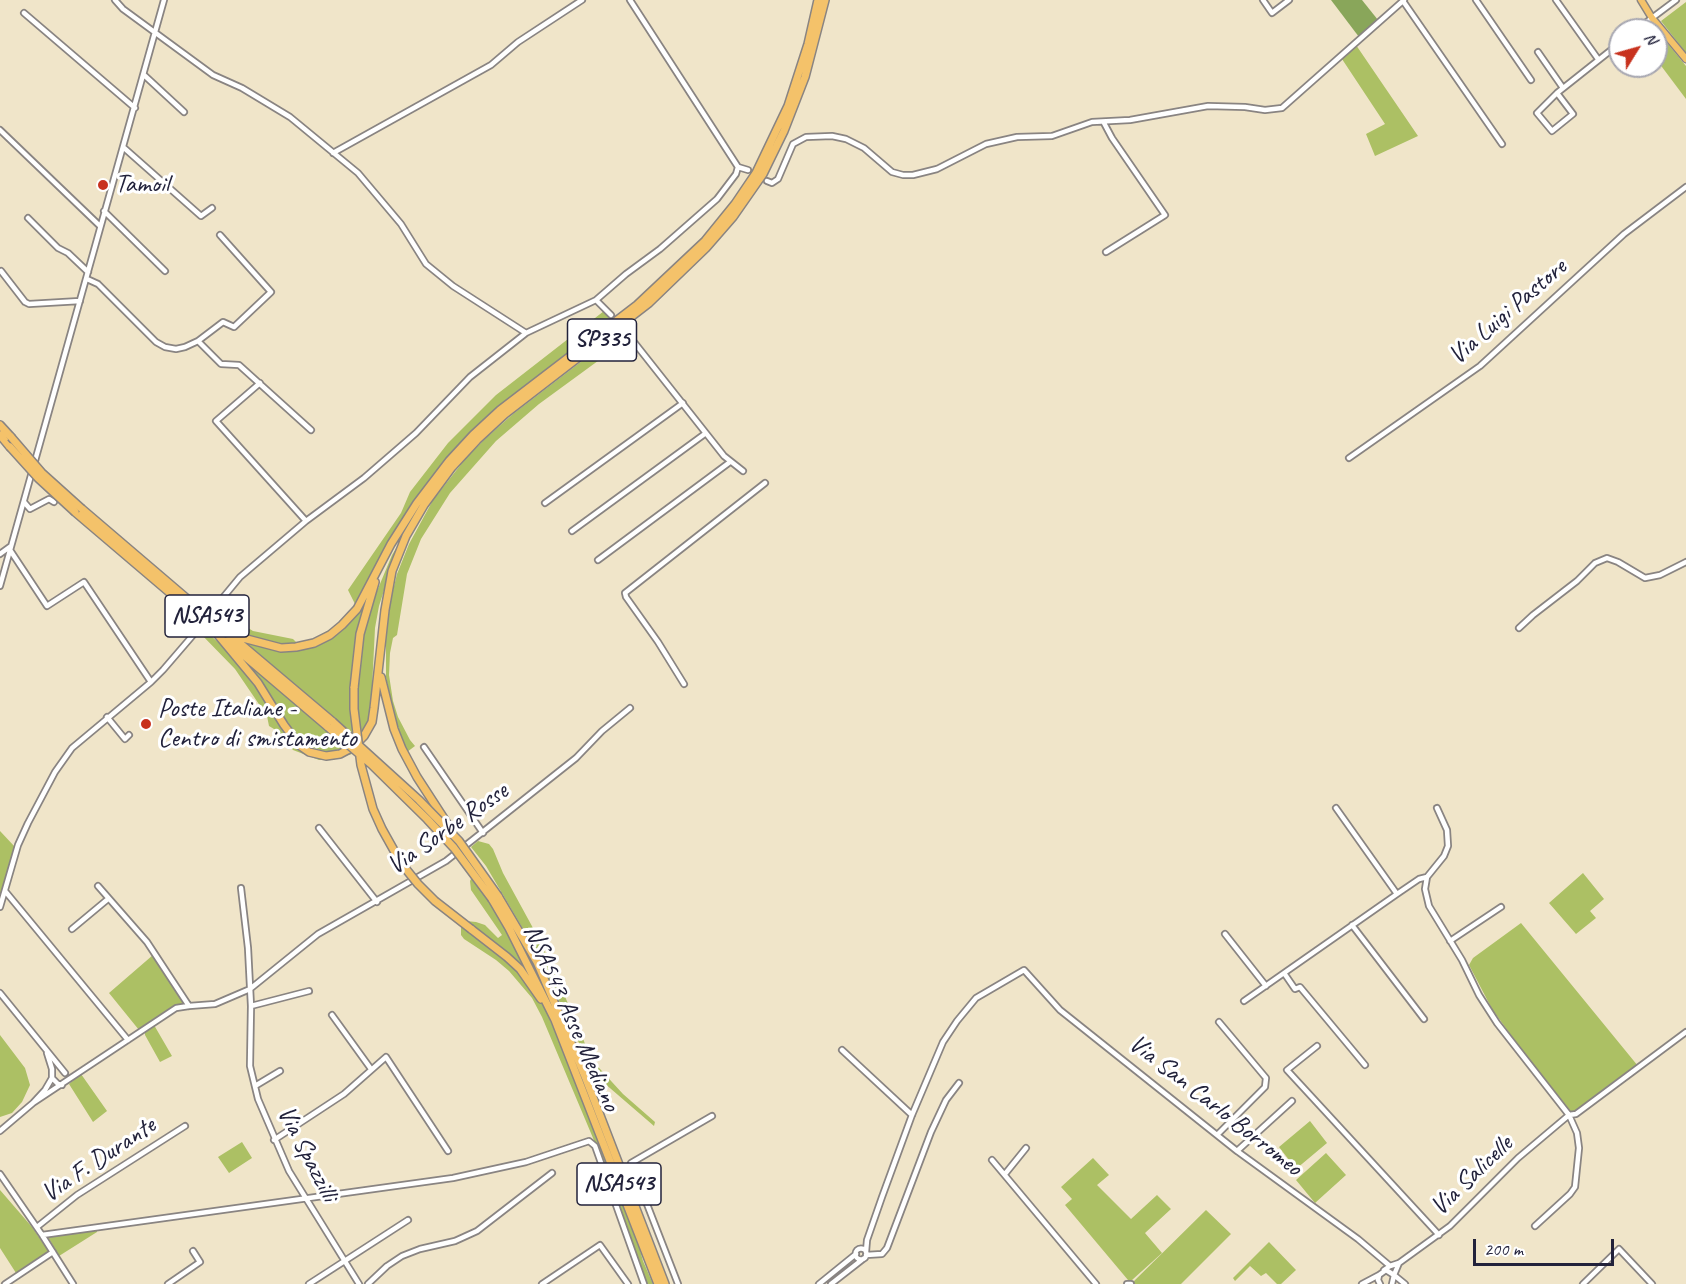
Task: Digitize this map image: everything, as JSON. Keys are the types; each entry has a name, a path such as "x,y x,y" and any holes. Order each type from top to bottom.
{"highway":[{"name":"SP335","path":"368,595 379,568 417,503 449,461 473,435 500,410 637,305 705,241 735,204 756,173 788,106 808,44 818,0"},
{"name":"SP335","path":"379,671 383,619 392,571 406,536 424,505 452,467 477,440 505,414 649,303 706,248 733,217 762,174 784,131 808,68 825,0"},
{"path":"0,425 78,511"},
{"path":"0,435 38,478 78,511"},
{"name":"NSA543 Asse Mediano","path":"78,511 419,800 459,841 537,962 586,1078 665,1284"},
{"name":"NSA543","path":"215,627 243,638 281,648 296,647 314,643 330,635 342,625 368,595"},
{"name":"NSA543","path":"368,595 360,634 354,688 356,728 365,784 381,829 401,863 435,902 520,969 555,1020"},
{"name":"NSA543","path":"215,627 258,683 290,735 309,752 326,756 340,754 353,747 364,736 372,722 379,671"},
{"name":"NSA543","path":"379,671 394,729 402,749 417,777 459,841"},
{"name":"NSA543 Asse Mediano","path":"331,724 428,819 495,897 555,1020 658,1284"}],"main road":[{"path":"1641,0 1652,18"},
{"path":"1668,37 1686,59"}],"street":[{"path":"115,0 123,9 213,75 242,88 283,112 358,173 401,224 426,264 453,286 526,333"},
{"path":"0,586 164,0"},
{"path":"333,153 491,65 518,42 582,0"},
{"path":"630,0 738,167 748,170"},
{"path":"1263,0 1272,13 1289,0"},
{"path":"767,181 772,183 778,179 793,144 806,137 832,136 846,139 856,143 892,172 914,175 937,169 986,144 1017,137 1052,136 1092,122 1104,123 1208,106 1265,110 1282,108 1404,0 1502,144"},
{"path":"1476,0 1531,80"},
{"path":"1556,0 1598,59"},
{"path":"1652,18 1676,0"},
{"path":"24,13 135,108"},
{"path":"1538,52 1563,88"},
{"path":"1557,93 1573,114 1552,131 1537,113 1557,93 1608,52"},
{"path":"144,75 184,112"},
{"path":"1104,123 1166,215 1106,252"},
{"path":"0,130 100,226"},
{"path":"123,147 201,216 212,208"},
{"path":"211,612 240,577 306,521 364,478 416,433 470,377 526,333 596,300 660,249 717,199 736,174 738,167"},
{"name":"Via Luigi Pastore","path":"1349,458 1480,366 1623,235 1686,188"},
{"path":"104,211 165,271"},
{"path":"28,218 58,248 68,253 88,272"},
{"path":"87,279 98,284 156,342 176,349 198,341 223,322 234,327 271,291 220,234"},
{"path":"1,271 25,302 80,301"},
{"path":"596,300 611,315"},
{"path":"626,332 730,462 743,471"},
{"path":"198,341 221,364 239,365 311,429"},
{"path":"260,383 216,421 306,521"},
{"path":"545,503 683,403"},
{"path":"572,531 706,433"},
{"path":"598,560 730,462"},
{"path":"684,684 626,597 626,593 765,483"},
{"path":"24,502 30,509 50,499 54,502"},
{"path":"6,563 0,558 10,548"},
{"path":"10,548 47,606 84,582 150,682"},
{"path":"1519,628 1577,581 1594,563 1607,558 1645,578 1660,575 1686,562"},
{"path":"0,569 2,577"},
{"path":"0,907 18,845 28,822 55,772 72,748 150,682 179,653 200,627"},
{"name":"Via Sorbe Rosse","path":"69,1080 176,1008 215,1004 250,989 318,934 446,861 576,758 602,731 630,708"},
{"path":"107,717 125,739 129,735"},
{"path":"424,747 483,833"},
{"path":"1336,808 1397,894"},
{"path":"1437,808 1447,830 1448,846 1444,856 1427,877 1425,889 1429,906 1497,1023 1569,1114 1578,1142 1575,1187 1535,1226"},
{"path":"319,828 377,902"},
{"path":"1244,1001 1419,879 1427,877"},
{"path":"98,886 147,942 189,1005"},
{"path":"241,888 248,948 251,1006 250,1066 255,1086"},
{"path":"5,891 128,1040"},
{"path":"72,929 108,899"},
{"path":"1450,941 1501,907"},
{"path":"1352,925 1424,1019"},
{"path":"1225,934 1266,986"},
{"name":"Via San Carlo Borromeo","path":"912,1115 943,1042 957,1021 976,998 1024,970 1060,1010 1237,1151 1358,1239 1390,1266"},
{"path":"1284,973 1295,989 1300,987 1365,1065"},
{"path":"251,1006 309,991"},
{"path":"0,993 66,1073 69,1080 33,1103"},
{"path":"332,1015 371,1069"},
{"path":"1217,1135 1265,1087 1266,1078 1219,1022"},
{"name":"Via Salicelle","path":"1400,1263 1450,1226 1518,1158 1569,1114 1576,1114 1686,1032"},
{"path":"1317,1046 1287,1070 1439,1234"},
{"path":"44,1048 50,1060 52,1077 62,1085"},
{"path":"831,1284 865,1255 867,1239 912,1115 842,1050"},
{"path":"274,1140 344,1094 386,1057 448,1151"},
{"name":"Via Spazzilli","path":"280,1071 255,1086 258,1099 288,1171 359,1284"},
{"path":"0,1131 33,1103 45,1090 52,1077 58,1072 66,1073"},
{"path":"855,1254 858,1258 865,1255 882,1254 887,1248 931,1132 946,1100 959,1083"},
{"path":"1237,1151 1292,1101"},
{"path":"678,1284 631,1163 712,1116"},
{"name":"Via F. Durante","path":"37,1227 77,1195 184,1126"},
{"path":"42,1235 420,1183 504,1168 589,1141 595,1146 644,1284"},
{"path":"1005,1174 1026,1148"},
{"path":"992,1160 1096,1284"},
{"path":"368,1284 387,1266 402,1256 420,1248 455,1241 477,1231 552,1173"},
{"path":"0,1174 73,1284"},
{"path":"309,1284 408,1220"},
{"path":"819,1284 855,1254 867,1239"},
{"path":"542,1284 600,1245 628,1284"},
{"path":"860,1249 865,1255"},
{"path":"1583,1284 1618,1249 1652,1284"},
{"path":"168,1284 200,1262 193,1251"},
{"path":"4,1284 53,1252"},
{"path":"1362,1284 1390,1266 1400,1263"},
{"path":"1392,1284 1400,1263"},
{"path":"840,1267 845,1273"},
{"path":"1384,1270 1389,1270 1405,1284"},
{"path":"1379,1275 1380,1284"}],"green space":[{"path":"1331,0 1362,0 1378,20 1359,37"},
{"path":"1686,2 1686,53 1668,30 1668,18 1665,18"},
{"path":"1668,44 1686,66 1686,99 1668,75"},
{"path":"1356,45 1418,136 1375,156 1366,134 1385,124 1342,59"},
{"path":"604,311 612,321 451,456 358,601 370,608 392,555 412,522 379,606 375,628 371,708 369,721 359,738 346,748 326,752 308,746 299,740 248,662 329,732 337,720 244,642 276,650 299,650 250,638 226,625 213,614 217,609 253,631 293,639 297,643 311,640 336,626 355,604 348,590 401,513 410,492 448,443 496,395"},
{"path":"621,331 628,339 539,404 496,441 450,493 421,539 407,574 397,635 393,638 390,653 389,675 393,701 398,717 415,746 407,752 393,713 386,677 386,637 389,607 397,574 409,544 433,500 466,458 513,414"},
{"path":"201,627 228,651 261,692 293,743 300,749 316,756 350,752 352,754 332,760 319,760 293,750 269,726 267,716 235,669 198,631"},
{"path":"0,831 15,847 0,898"},
{"path":"478,841 489,844 493,849 503,873 539,939 580,1030 590,1058 623,1094 655,1122 654,1126 589,1070 579,1043 533,946 486,866 471,847"},
{"path":"1583,873 1604,899 1590,911 1596,918 1576,934 1549,903"},
{"path":"472,877 500,916 538,987 466,921 485,925 498,938 502,935 471,890"},
{"path":"1521,923 1638,1066 1572,1113 1492,1009 1469,965 1473,958"},
{"path":"461,926 508,960 518,970 547,1013 583,1097 653,1284 646,1284 593,1138 532,998 509,971 464,939 461,935"},
{"path":"153,955 184,1004 174,1007 139,1030 109,993"},
{"path":"154,1025 172,1056 160,1062 145,1035 145,1031"},
{"path":"0,1035 25,1068 30,1085 22,1102 12,1113 0,1117"},
{"path":"81,1074 107,1111 93,1122 69,1084"},
{"path":"1310,1121 1327,1143 1296,1169 1279,1147"},
{"path":"242,1142 252,1158 229,1173 218,1157"},
{"path":"1326,1153 1346,1175 1315,1203 1296,1180"},
{"path":"1093,1158 1109,1175 1097,1185 1131,1219 1157,1195 1171,1209 1145,1233 1162,1253 1132,1280 1128,1280 1065,1205 1072,1199 1061,1187"},
{"path":"0,1190 32,1227 49,1252 16,1273 0,1248"},
{"path":"1206,1210 1231,1234 1181,1284 1135,1284 1133,1282"},
{"path":"97,1229 97,1232 59,1256 48,1237"},
{"path":"1269,1242 1296,1270 1281,1284 1277,1284 1266,1273 1261,1276 1250,1266 1235,1281 1233,1278"}],"place":[{"name":"Tamoil","path":"103,185"},
{"name":"Poste Italiane - Centro di smistamento","path":"146,724"}]}
